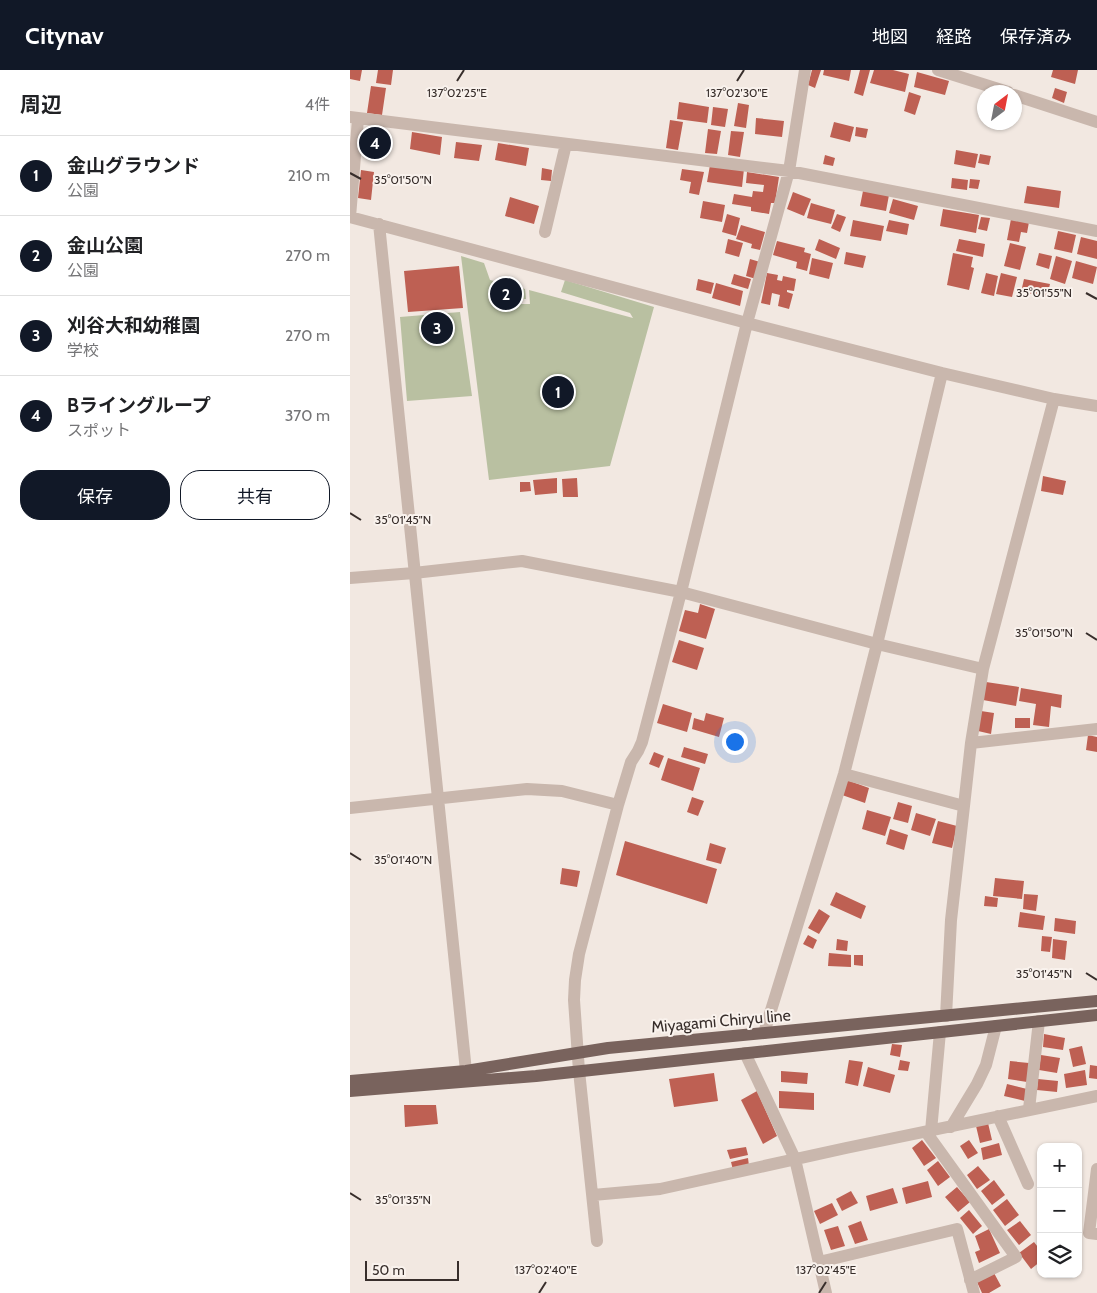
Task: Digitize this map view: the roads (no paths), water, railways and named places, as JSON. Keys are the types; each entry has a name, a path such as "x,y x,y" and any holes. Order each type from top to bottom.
{"main road":[{"name":"Miyagami Chiryu line","path":"350,1081 466,1071 608,1048 1097,1001"},
{"name":"Miyagami Chiryu line","path":"350,1091 579,1071 1097,1015"}],"street":[{"path":"597,1241 579,1071 574,1000 578,954 630,762 642,742 681,592 747,323 789,170 805,70"},
{"path":"938,70 986,85"},
{"path":"1022,97 1097,122"},
{"path":"1097,231 789,170 354,118 350,217 942,373 1054,399 1097,406"},
{"path":"545,232 566,144"},
{"path":"379,224 466,1071"},
{"path":"764,1033 844,774 942,373"},
{"path":"946,1016 951,920 971,743 983,669 1054,399"},
{"path":"350,578 522,561 681,592 877,644 983,669"},
{"path":"971,743 1097,729"},
{"path":"844,774 964,806"},
{"path":"350,808 527,789 562,791 618,805"},
{"path":"1029,1109 1040,1021"},
{"path":"951,1127 977,1084 986,1065 996,1026"},
{"path":"940,1032 929,1131 1016,1257 970,1280"},
{"path":"745,1053 795,1160 826,1293"},
{"path":"593,1195 660,1189 1097,1096"},
{"path":"998,1116 1028,1184"},
{"path":"1097,1169 1089,1233 1097,1234"},
{"path":"819,1262 957,1229 974,1293"}],"place":[{"name":"Bライングループ","path":"375,143"},
{"name":"金山公園","path":"506,294"},
{"name":"刈谷大和幼稚園","path":"437,328"},
{"name":"金山グラウンド","path":"558,392"}]}
